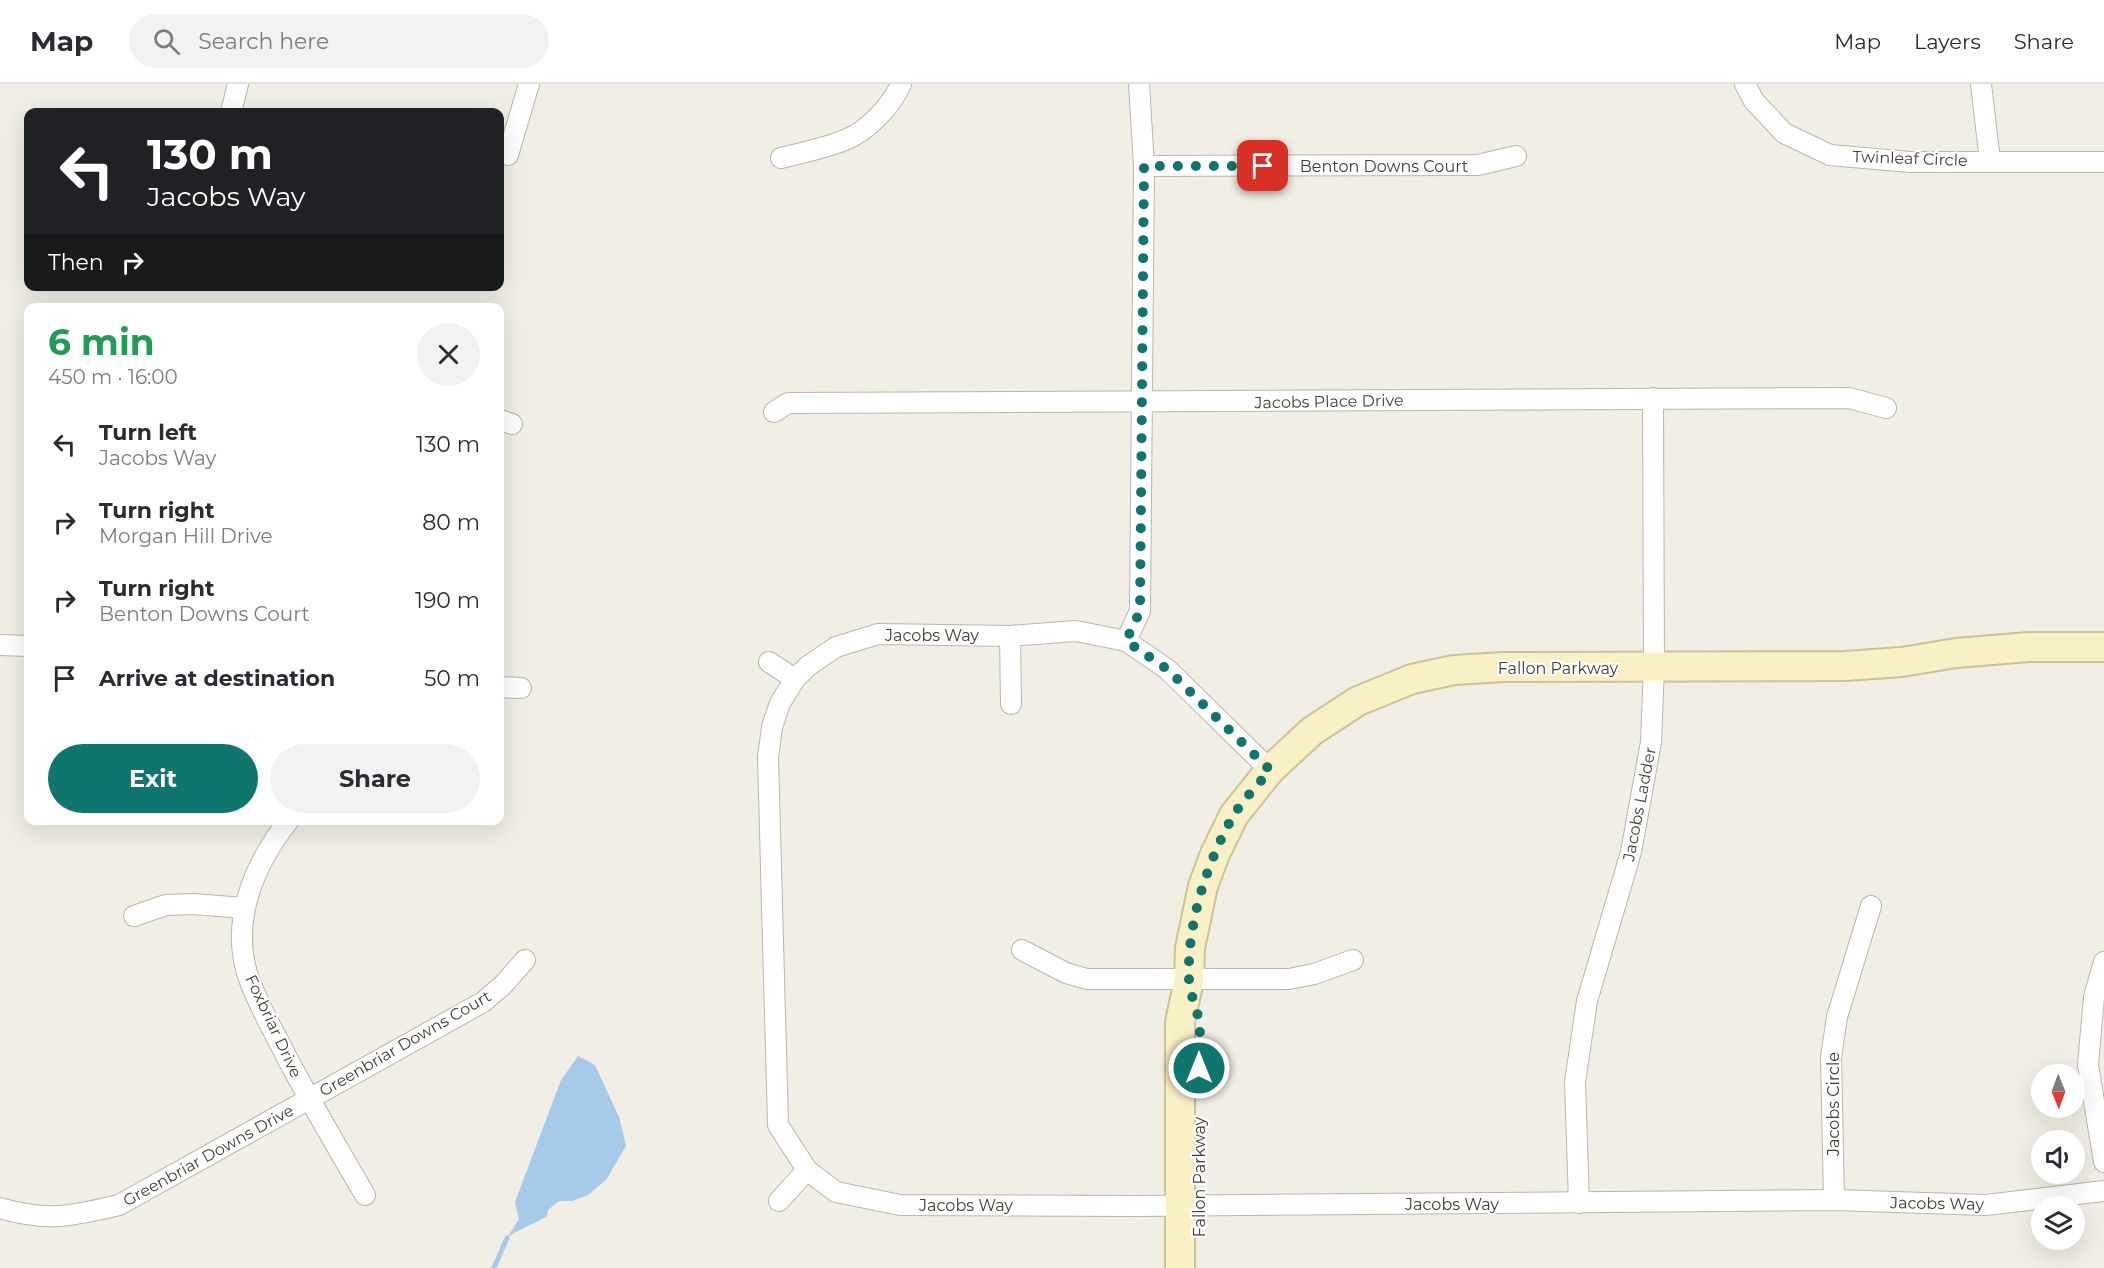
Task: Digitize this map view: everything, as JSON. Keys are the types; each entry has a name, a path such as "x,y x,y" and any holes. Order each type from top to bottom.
{"street":[{"path":"232,108 238,84"},
{"path":"508,155 529,84"},
{"path":"781,158 846,140 881,114 901,84"},
{"path":"1126,641 1140,611 1140,402 1144,166 1139,84"},
{"name":"Twinleaf Circle","path":"1745,84 1754,101 1784,133 1830,155 1910,162 2104,162"},
{"path":"1981,84 1990,161"},
{"name":"Benton Downs Court","path":"1144,166 1478,165 1515,156"},
{"name":"Jacobs Place Drive","path":"774,412 788,403 1653,398 1849,398 1886,408"},
{"name":"Jacobs Ladder","path":"1579,1203 1575,1082 1587,1001 1631,852 1651,742 1654,667 1653,398"},
{"name":"Jacobs Way","path":"1270,770 1167,669 1126,641 1076,631 1010,636 878,634 836,647 808,666 795,679 780,703 772,727 768,757 778,1125 807,1170 836,1192 900,1205 1834,1200 1986,1205 2104,1191"},
{"path":"1010,636 1011,704"},
{"path":"0,645 24,646"},
{"name":"Fallon Parkway","path":"1180,1268 1190,1205 1199,1022 1189,980 1190,948 1203,886 1215,854 1234,815 1270,770 1312,731 1358,701 1412,679 1454,670 1504,667 1845,666 1902,662 1956,653 2029,647 2104,647"},
{"path":"769,662 795,679"},
{"path":"504,687 521,688"},
{"name":"Foxbriar Drive","path":"285,825 273,840 254,878 244,908 243,948 247,973 261,1007 309,1098 365,1195"},
{"path":"134,916 166,905 193,904 244,908"},
{"name":"Jacobs Circle","path":"1834,1200 1831,1057 1837,1017 1871,906"},
{"path":"1022,950 1066,973 1087,980 1290,979 1314,974 1353,960"},
{"name":"Greenbriar Downs Court","path":"309,1098 483,1002 503,985 525,960"},
{"path":"2104,962 2094,997 2088,1065 2104,1162"},
{"name":"Greenbriar Downs Drive","path":"0,1208 29,1216 67,1217 119,1205 309,1098"},
{"path":"779,1201 807,1170"},
{"name":"Fallon Parkway","path":"1190,1205 1199,1268"}],"water":[{"path":"578,1056 595,1065 619,1117 626,1146 606,1180 588,1195 572,1201 559,1201 548,1210 547,1216 507,1238 519,1219 515,1202 561,1080"}],"waterway":[{"path":"494,1268 507,1238"}],"route":[{"path":"1199,1068 1199,1022 1189,980 1190,948 1203,886 1215,854 1234,815 1270,770 1167,669 1126,641 1140,611 1140,402 1144,166 1263,166"}]}
